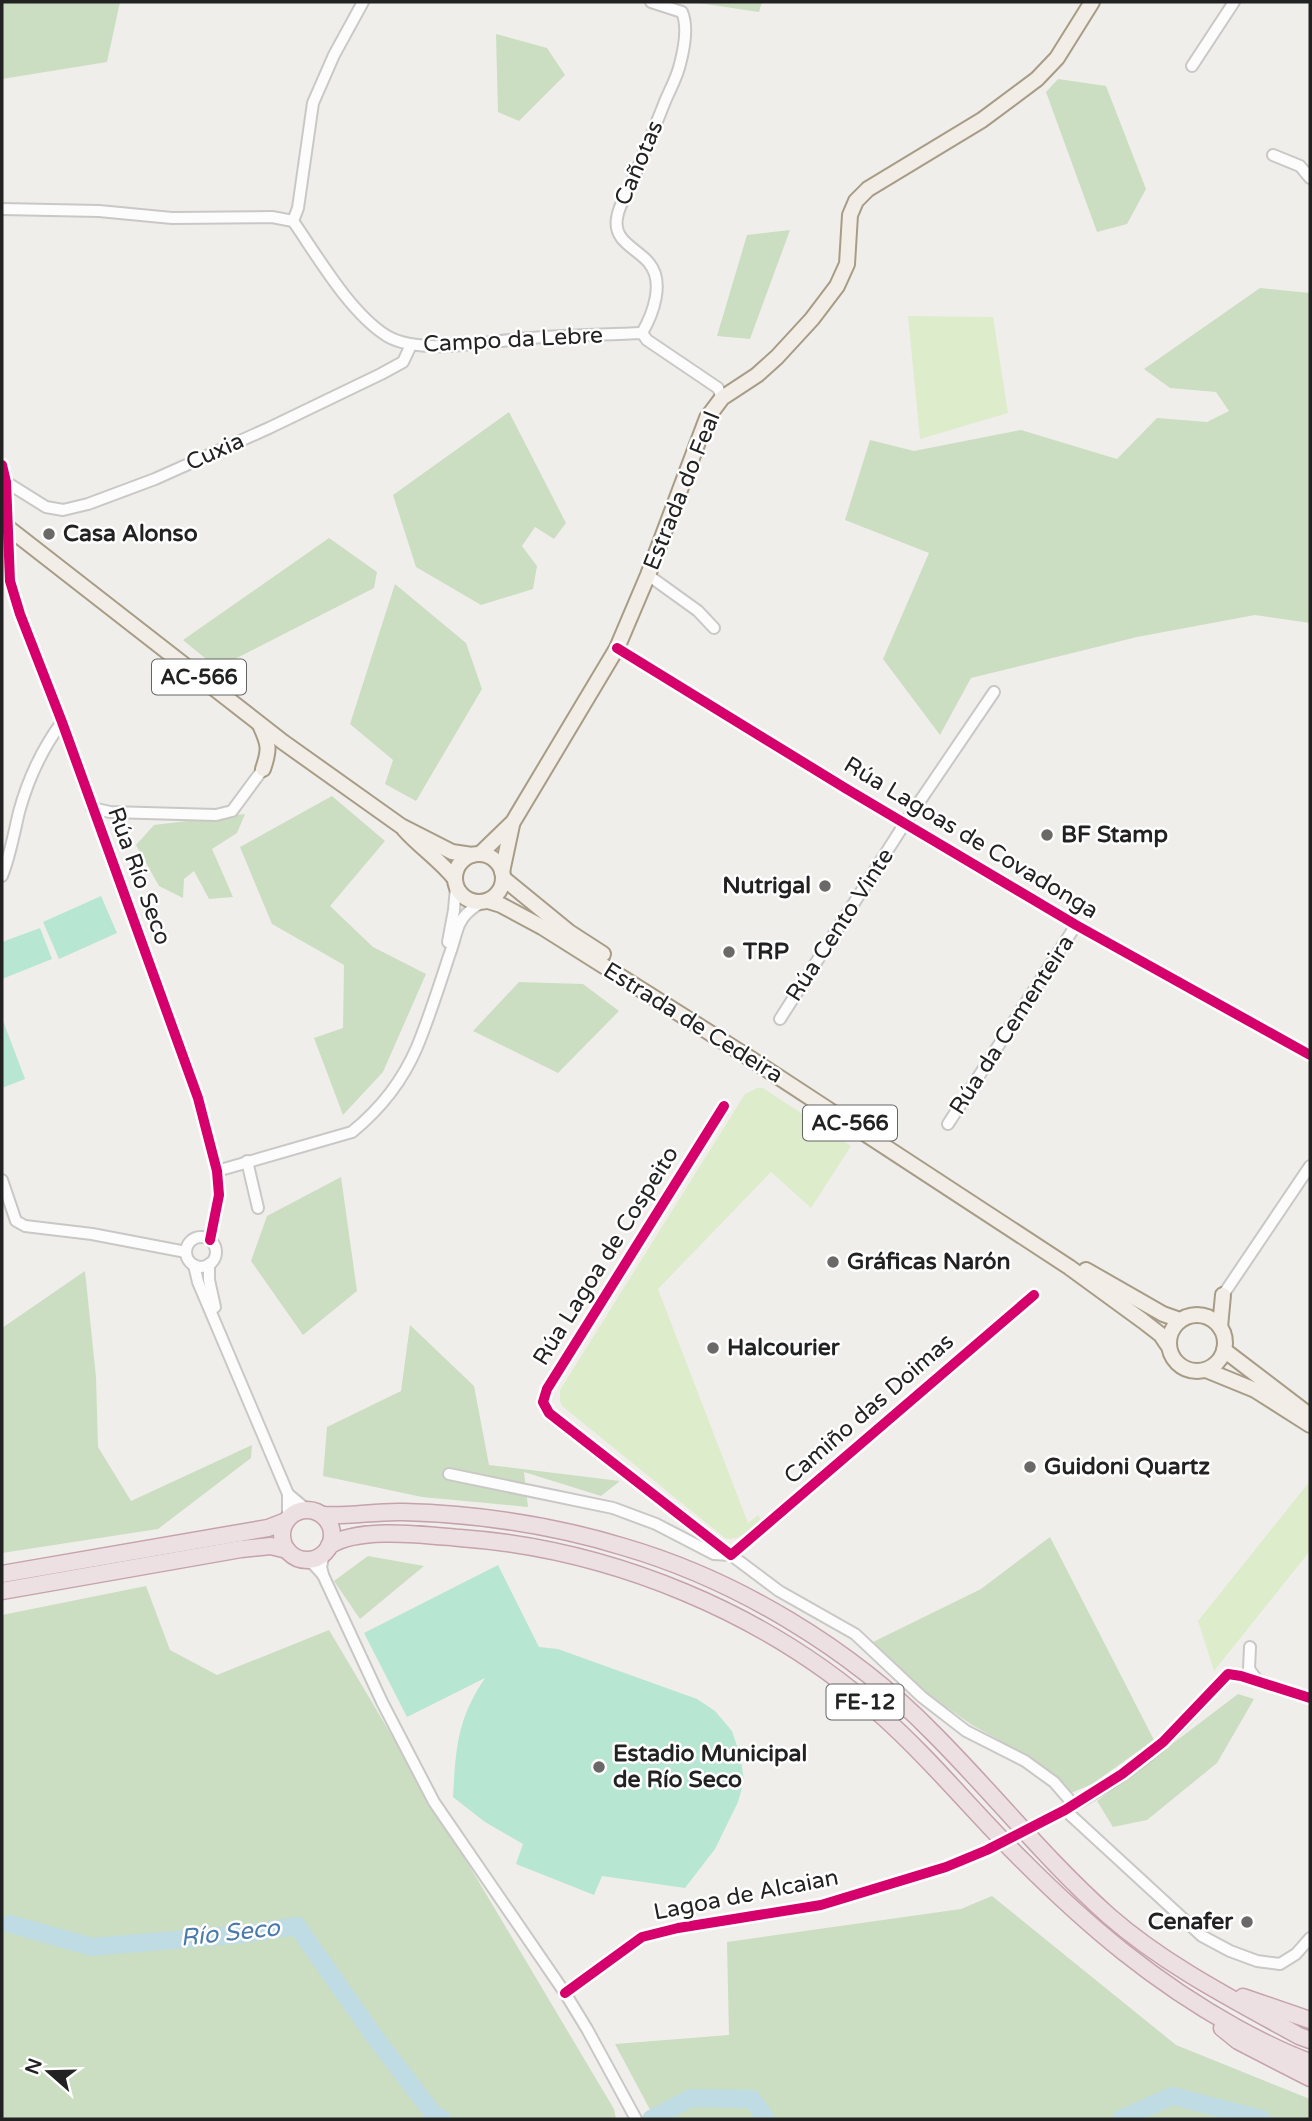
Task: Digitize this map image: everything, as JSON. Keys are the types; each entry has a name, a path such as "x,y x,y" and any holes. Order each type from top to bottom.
{"highway":[{"path":"2,1574 268,1528 287,1520 293,1514 314,1512 327,1520 332,1533 326,1550 318,1557 305,1560 287,1550 271,1546 241,1549 2,1591"},
{"name":"FE-12","path":"314,1512 450,1514 508,1520 568,1531 627,1547 684,1568 740,1594 797,1625 853,1663 907,1708 1066,1875 1139,1940 1201,1981 1310,2040"},
{"path":"287,1520 282,1535 287,1550"},
{"name":"FE-12","path":"326,1550 338,1540 352,1536 409,1534 528,1546 606,1565 661,1584 717,1608 773,1637 828,1672 880,1714 930,1762 1021,1860 1102,1937 1187,1999 1284,2053 1310,2062"},
{"path":"1201,1981 1310,2020"},
{"path":"1187,1999 1238,2041 1310,2078"}],"main road":[{"name":"Estrada do Feal","path":"476,854 513,822 617,648 648,575 707,418 722,398 777,358 837,286 847,264 850,215 856,201 868,189 982,120 1037,79 1057,58 1092,2"},
{"name":"AC-566","path":"5,526 283,742 401,826 452,852 476,854"},
{"path":"260,724 269,751 263,769"},
{"path":"263,769 283,742"},
{"path":"263,769 277,758 305,758"},
{"name":"Estrada do Feal","path":"503,875 513,822"},
{"name":"AC-566","path":"401,826 447,870 455,883"},
{"path":"476,854 495,860 503,875 500,891 485,902 466,899 455,883 459,864 476,854"},
{"name":"Estrada de Cedeira","path":"503,875 569,932 1058,1252 1163,1314 1180,1320"},
{"name":"Estrada de Cedeira","path":"485,902 501,905 554,934 737,1050 1069,1266 1161,1335 1167,1344"},
{"path":"1201,1315 1223,1295"},
{"path":"1220,1328 1223,1295"},
{"path":"1167,1344 1171,1331 1180,1320 1201,1315 1212,1319 1224,1337 1224,1350 1218,1362 1206,1370"},
{"name":"AC-566","path":"1167,1344 1173,1359 1183,1368 1194,1372 1206,1370 1255,1390 1310,1425"},
{"path":"1224,1350 1310,1416"}],"street":[{"path":"2,209 99,211 172,218 272,217 293,221 299,208 313,103 334,55 363,2"},
{"name":"Cañotas","path":"642,333 656,296 657,279 650,264 623,241 616,220 680,65 685,21 682,12 651,2"},
{"path":"1192,66 1234,2"},
{"path":"1273,155 1300,166 1310,178"},
{"name":"Campo da Lebre","path":"293,221 351,303 367,320 388,337 411,345 473,344 642,333"},
{"path":"642,333 647,340 718,388 722,398"},
{"name":"Cuxia","path":"6,482 46,506 63,510 88,504 155,479 381,374 402,362 411,345"},
{"name":"Rúa Río Seco","path":"2,465 6,482 5,526 10,581 20,614 62,722 198,1098 217,1171 219,1195 210,1240"},
{"path":"648,575 698,611 714,628"},
{"name":"Rúa Lagoas de Covadonga","path":"617,648 1076,925 1310,1055"},
{"name":"Rúa Cento Vinte","path":"780,1019 905,823 994,692"},
{"path":"2,876 32,773 46,744 62,722"},
{"path":"92,808 110,812 216,815 232,811 263,769"},
{"path":"100,830 112,818 132,813"},
{"path":"442,979 455,883"},
{"path":"217,1171 352,1132 367,1120 401,1076 416,1049 459,923 470,909 485,902"},
{"name":"Rúa da Cementeira","path":"948,1124 1076,925"},
{"name":"Rúa Lagoa de Cospeito","path":"724,1106 547,1389 543,1402 549,1413 731,1555"},
{"path":"247,1161 258,1208"},
{"path":"1223,1295 1310,1166"},
{"path":"2,1180 16,1222 25,1226 92,1234 186,1252"},
{"path":"202,1237 210,1240 216,1254 209,1264 201,1267 194,1265 186,1252 189,1243 202,1237"},
{"path":"209,1264 209,1280 220,1331"},
{"path":"194,1265 198,1282 288,1494 287,1520"},
{"name":"Camiño das Doimas","path":"731,1555 1034,1295"},
{"path":"449,1474 613,1508 656,1524 714,1554 731,1555 779,1591 855,1634 922,1697 966,1731 1025,1761 1054,1783 1069,1807 1202,1936 1257,1961 1280,1964 1296,1954 1310,1938"},
{"path":"288,1494 314,1512"},
{"path":"326,1550 321,1567 323,1575 382,1702 434,1802 565,1993 636,2119"},
{"path":"305,1560 323,1575"},
{"path":"1250,1647 1249,1669 1259,1682"},
{"path":"1037,1824 1122,1774 1163,1742 1228,1674 1310,1698"},
{"name":"Lagoa de Alcaian","path":"565,1993 642,1937 678,1928 821,1905 946,1867 987,1850"}],"green space":[{"path":"2,2 120,2 107,62 2,79"},
{"path":"692,2 762,2 759,12"},
{"path":"496,34 547,48 565,75 519,121 498,112"},
{"path":"1058,79 1106,86 1146,189 1127,224 1097,232 1046,92"},
{"path":"790,230 750,339 717,336 747,235"},
{"path":"1260,288 1310,293 1310,623 1255,615 1137,637 971,678 940,735 883,659 929,553 845,520 870,440 914,451 1021,430 1117,459 1157,418 1207,422 1229,411 1216,392 1170,388 1144,369"},
{"path":"908,316 993,317 1008,413 920,439"},
{"path":"509,412 566,523 554,539 535,527 522,546 537,566 533,589 481,605 416,567 393,495"},
{"path":"329,538 377,572 374,588 217,668 183,640"},
{"path":"395,584 466,643 482,689 416,801 385,784 393,760 350,724"},
{"path":"332,796 385,841 330,906 373,947 426,974 383,1072 343,1115 314,1038 343,1028 344,965 272,924 240,847"},
{"path":"245,814 237,833 212,849 233,897 209,899 194,871 184,879 183,898 159,886 136,845 154,825"},
{"path":"101,896 117,933 59,959 43,922"},
{"path":"40,928 52,959 2,979 2,942"},
{"path":"519,982 583,984 619,1011 558,1073 473,1031"},
{"path":"2,1018 25,1079 2,1088"},
{"path":"763,1088 851,1146 811,1208 771,1172 658,1289 748,1523 758,1515 761,1520 744,1534 730,1539 725,1538 562,1406 560,1390 745,1094"},
{"path":"341,1177 357,1291 303,1335 251,1261 267,1216"},
{"path":"85,1271 96,1377 98,1447 131,1501 252,1445 251,1458 158,1529 2,1553 2,1328"},
{"path":"410,1325 474,1386 489,1465 620,1481 601,1496 524,1472 528,1507 422,1497 323,1476 327,1427 401,1391"},
{"path":"1310,1481 1310,1551 1214,1671 1198,1621"},
{"path":"1050,1537 1154,1740 1092,1784 1071,1793 1038,1762 972,1725 926,1693 873,1642 981,1589"},
{"path":"368,1556 424,1566 360,1619 334,1581"},
{"name":"Estadio Municipal de Río Seco","path":"498,1565 539,1647 558,1649 697,1699 715,1711 732,1731 744,1780 738,1802 715,1849 685,1888 602,1876 594,1895 516,1864 523,1844 485,1822 453,1797 455,1763 463,1721 485,1678 407,1717 364,1633"},
{"path":"146,1586 170,1650 217,1675 329,1630 614,2109 616,2119 2,2119 2,1615"},
{"path":"1238,1694 1254,1699 1217,1763 1147,1820 1113,1827 1097,1801"},
{"path":"992,1896 1176,2045 1310,2099 1310,2119 655,2119 615,2044 729,2035 727,1942 961,1909"}],"waterway":[{"name":"Río Seco","path":"10,1924 92,1947 245,1934 297,1926 374,2036 435,2116 442,2119"},
{"name":"Río Seco","path":"1121,2119 1172,2096 1262,2119"},
{"name":"Río Seco","path":"651,2119 691,2098 752,2099 766,2119"}],"tunnel":[{"path":"987,1850 1029,1828"}],"cycle path":[{"path":"2,465 6,482 10,581 20,614 62,722 198,1098 217,1171 219,1195 210,1240"},
{"path":"617,648 1076,925 1310,1055"},
{"path":"724,1106 547,1389 543,1402 549,1413 731,1555 1034,1295"},
{"path":"565,1993 642,1937 678,1928 821,1905 946,1867 987,1850 1065,1810 1122,1774 1163,1742 1228,1674 1310,1698"}],"place":[{"name":"Casa Alonso","path":"49,534"},
{"name":"BF Stamp","path":"1047,835"},
{"name":"Nutrigal","path":"825,886"},
{"name":"TRP","path":"729,952"},
{"name":"Gráficas Narón","path":"833,1262"},
{"name":"Halcourier","path":"713,1348"},
{"name":"Guidoni Quartz","path":"1030,1467"},
{"name":"Estadio Municipal de Río Seco","path":"599,1767"},
{"name":"Cenafer","path":"1247,1922"}]}
